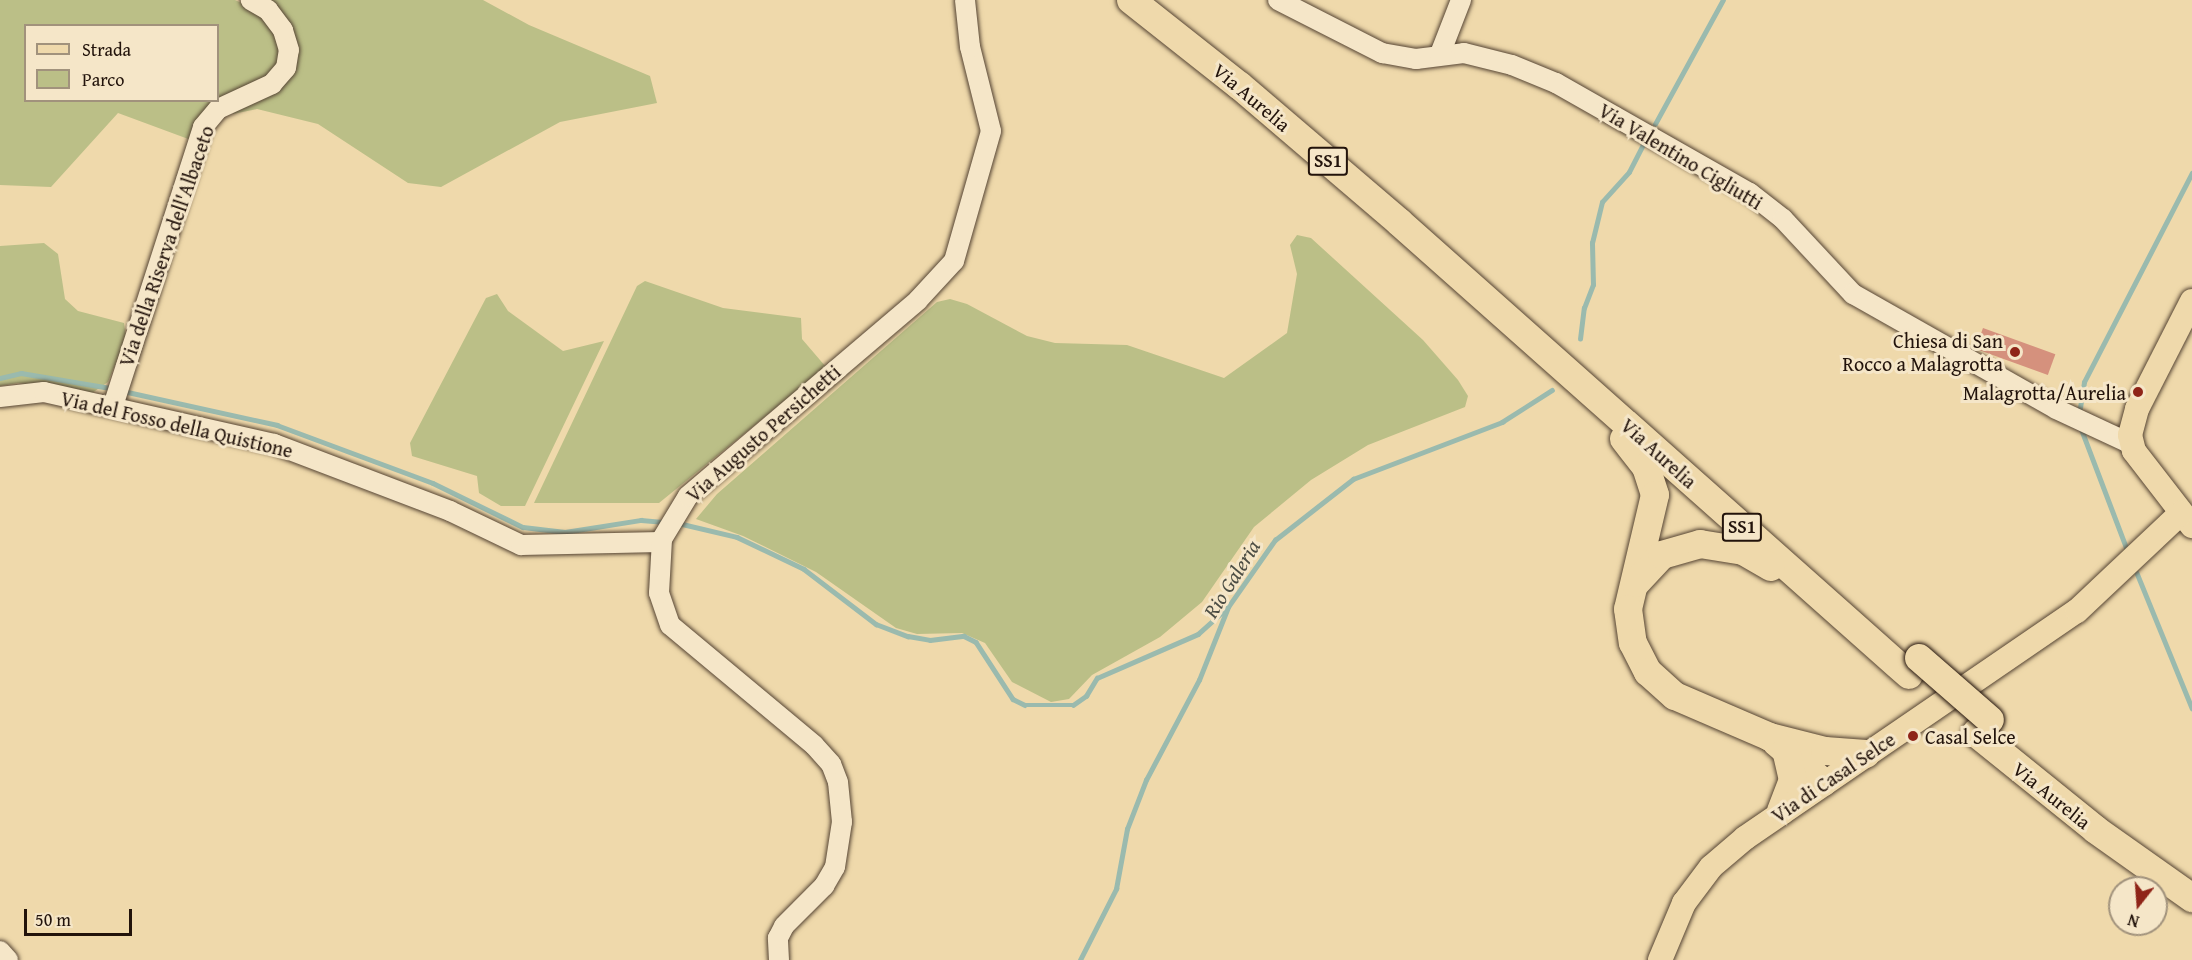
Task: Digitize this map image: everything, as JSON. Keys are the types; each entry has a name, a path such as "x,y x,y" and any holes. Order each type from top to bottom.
{"highway":[{"name":"Via Aurelia","path":"1141,2 1282,95 1513,311 1576,379 1914,666 2096,830 2192,898"},
{"name":"Via Aurelia","path":"1513,311 1609,384 1914,666"},
{"path":"1576,379 1641,459 1654,486 1651,523 1633,589 1630,634 1652,676 1687,702 1786,745 1819,765 1823,782"},
{"path":"1633,589 1653,561 1674,550 1710,544 1743,550 1766,563 1863,647 1914,666"},
{"name":"Via Aurelia","path":"1983,727 2192,875"},
{"path":"1786,745 1866,754"},
{"path":"1781,811 1793,780 1786,745"}],"main road":[{"path":"2188,514 2131,444 2137,409 2192,301"},
{"name":"Via di Casal Selce","path":"1660,960 1675,919 1697,885 1724,856 1781,811 2077,611 2188,514"}],"street":[{"name":"Via della Riserva dell'Albaceto","path":"117,394 207,120 221,106 272,84 286,68 289,50 283,30 268,10 251,0"},
{"name":"Via Augusto Persichetti","path":"666,530 688,496 918,300 954,261 991,131 970,46 965,0"},
{"name":"Via Valentino Cigliutti","path":"1278,0 1382,53 1416,58 1464,53 1512,65 1615,115 1699,164 1783,219 1853,294 2056,409 2131,444"},
{"path":"1440,54 1461,0"},
{"name":"Via del Fosso della Quistione","path":"0,397 36,391 117,394 296,451 450,511 521,545 666,530"},
{"path":"666,530 659,593 670,625 814,745 831,764 838,782 842,822 835,867 824,886 782,929 779,960"},
{"path":"0,951 8,960"}],"green space":[{"path":"0,0 235,0 259,11 282,40 277,71 191,140 118,113 51,187 0,185"},
{"path":"259,0 483,0 529,25 650,76 657,103 560,122 441,187 408,183 318,124 257,109 233,114 233,106 294,59"},
{"path":"1297,235 1311,238 1423,340 1458,380 1468,396 1465,407 1368,445 1311,480 1254,527 1202,602 1160,637 1092,675 1069,699 1051,702 1012,682 985,643 962,633 917,634 896,628 816,572 743,536 696,519 717,494 937,302 950,299 967,304 1027,336 1055,343 1127,345 1224,378 1287,333 1297,274 1290,245"},
{"path":"44,243 58,254 65,299 78,311 124,323 126,338 108,382 92,393 18,383 0,386 0,246"},
{"path":"645,281 723,308 801,318 802,339 826,367 659,503 534,503 637,286"},
{"path":"497,294 508,311 563,351 604,341 525,506 501,506 479,493 477,476 412,456 410,443 486,298"}],"building":[{"name":"Chiesa di San Rocco a Malagrotta","path":"1983,328 2055,354 2048,375 1975,349"}],"waterway":[{"name":"Rio Galeria","path":"1655,124 1723,0"},
{"name":"Rio Galeria","path":"1580,339 1584,308 1593,285 1592,243 1602,202 1629,172 1643,144"},
{"path":"2079,414 2084,382 2192,173"},
{"path":"0,378 21,373 110,388"},
{"name":"Rio Galeria","path":"1080,960 1116,889 1127,829 1146,780 1199,680 1228,607 1275,540 1353,479 1502,422 1552,390"},
{"path":"123,391 277,425 433,483 523,527 565,532 641,520 662,522"},
{"path":"2081,428 2128,552"},
{"path":"678,523 737,537 804,569 876,624 908,636 930,640 964,636 976,642 1013,699 1025,705 1073,705 1086,696 1097,678 1198,634 1225,610"},
{"path":"2137,573 2192,708"}],"place":[{"name":"Chiesa di San Rocco a Malagrotta","path":"2015,352"},
{"name":"Malagrotta/Aurelia","path":"2138,392"},
{"name":"Casal Selce","path":"1913,736"}]}
